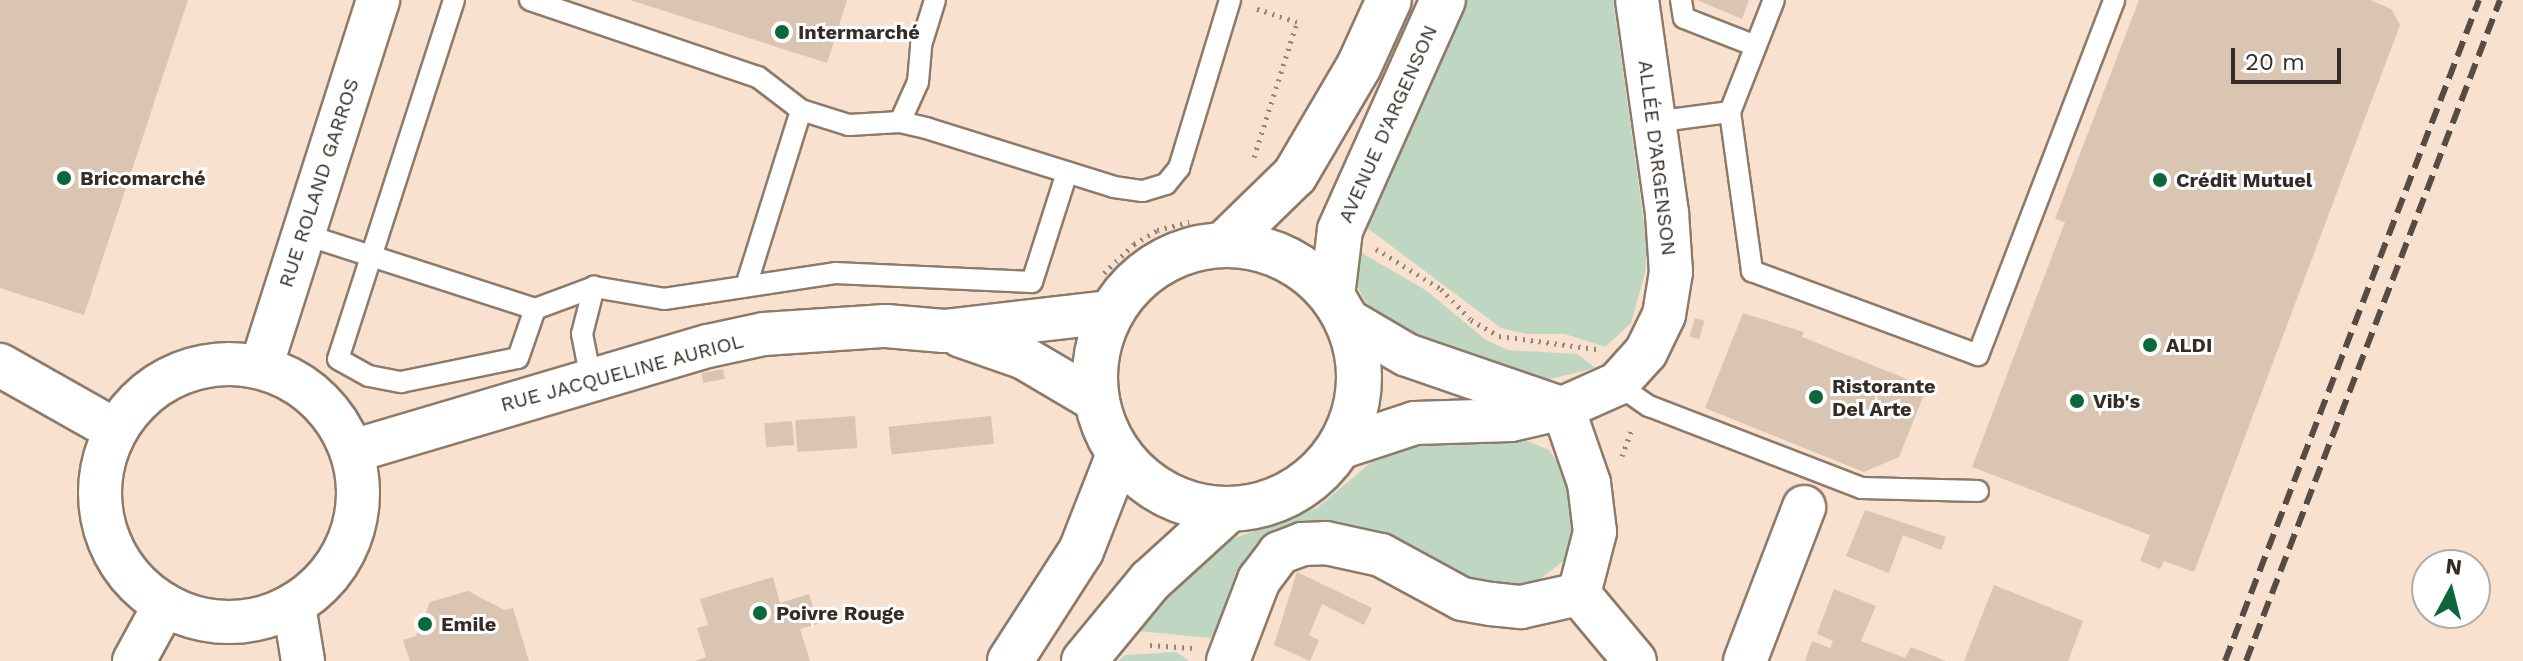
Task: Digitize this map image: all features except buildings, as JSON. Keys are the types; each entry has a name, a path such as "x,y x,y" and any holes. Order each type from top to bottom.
{"main road":[{"path":"1210,232 1264,250 1302,268 1339,308 1359,362 1357,407 1339,448 1318,474 1292,493 1261,505 1229,509 1187,503 1149,484 1119,454 1097,401 1096,355 1103,296 1132,285 1158,264 1189,250 1210,232 1283,189 1359,66 1389,0"},
{"name":"AVENUE D'ARGENSON","path":"1339,308 1340,230 1443,0"},
{"path":"1010,661 1081,551 1119,454"},
{"path":"1084,661 1150,581 1229,509"}],"street":[{"name":"RUE ROLAND GARROS","path":"261,367 378,0"},
{"name":"ALLÉE D’ARGENSON","path":"1630,385 1664,315 1671,272 1637,0"},
{"name":"RUE JACQUELINE AURIOL","path":"944,331 1103,296"},
{"path":"1339,308 1407,355 1563,408"},
{"name":"RUE JACQUELINE AURIOL","path":"353,451 591,379 764,334 871,326 944,331 1024,358 1097,401"},
{"path":"219,363 261,367 301,384 333,413 353,451 360,486 353,533 322,585 294,606 251,621 207,621 164,606 133,581 111,547 100,509 101,468 115,430 141,397 177,374 219,363"},
{"path":"0,365 115,430"},
{"path":"1339,448 1415,423 1511,420 1563,408 1630,385"},
{"path":"1563,408 1589,483 1595,532 1579,594"},
{"path":"1745,661 1804,507"},
{"path":"1228,661 1259,580 1279,553 1302,544 1326,543 1381,555 1462,599 1521,607 1579,594"},
{"path":"1579,594 1635,661"},
{"path":"134,661 164,606"},
{"path":"294,606 303,661"}],"lane":[{"path":"454,0 338,359 369,376 401,382 518,358 535,309"},
{"path":"530,0 758,77 801,110 849,125 900,122 1067,172 1143,191 1166,184 1179,168 1237,2"},
{"path":"900,122 918,82 921,45 935,0"},
{"path":"1681,0 1684,18 1756,46"},
{"path":"1774,0 1730,112 1752,271 1978,355 2114,0"},
{"path":"746,286 801,110"},
{"path":"1654,122 1730,112"},
{"path":"303,234 535,309 594,287 664,299 835,273 1032,282 1067,172"},
{"path":"591,379 582,334 594,287"},
{"path":"1630,385 1807,471 1862,488 1978,491"}],"path":[{"path":"1237,2 1297,22 1250,169 1283,189"},
{"path":"1340,230 1441,289 1471,320 1499,336 1572,343 1630,385 1620,459"},
{"path":"1103,296 1145,237 1210,232"}],"green space":[{"path":"1464,0 1613,0 1647,245 1645,273 1631,323 1605,347 1565,334 1526,334 1501,328 1366,227"},
{"path":"1355,249 1427,291 1486,340 1508,350 1578,354 1595,368 1538,382 1378,324 1358,288"},
{"path":"1523,439 1549,450 1568,478 1578,534 1567,558 1530,587 1503,591 1259,554 1211,638 1138,631 1213,546 1317,508 1387,449 1418,440"},
{"path":"1176,652 1189,661 1118,661 1125,655"}],"railway":[{"path":"2225,661 2479,0"},
{"path":"2246,661 2500,0"}],"place":[{"name":"Intermarché","path":"782,32"},
{"name":"Bricomarché","path":"64,178"},
{"name":"Crédit Mutuel","path":"2160,180"},
{"name":"ALDI","path":"2150,345"},
{"name":"Ristorante Del Arte","path":"1816,397"},
{"name":"Vib's","path":"2077,401"},
{"name":"Poivre Rouge","path":"760,613"},
{"name":"Emile","path":"425,624"}]}
